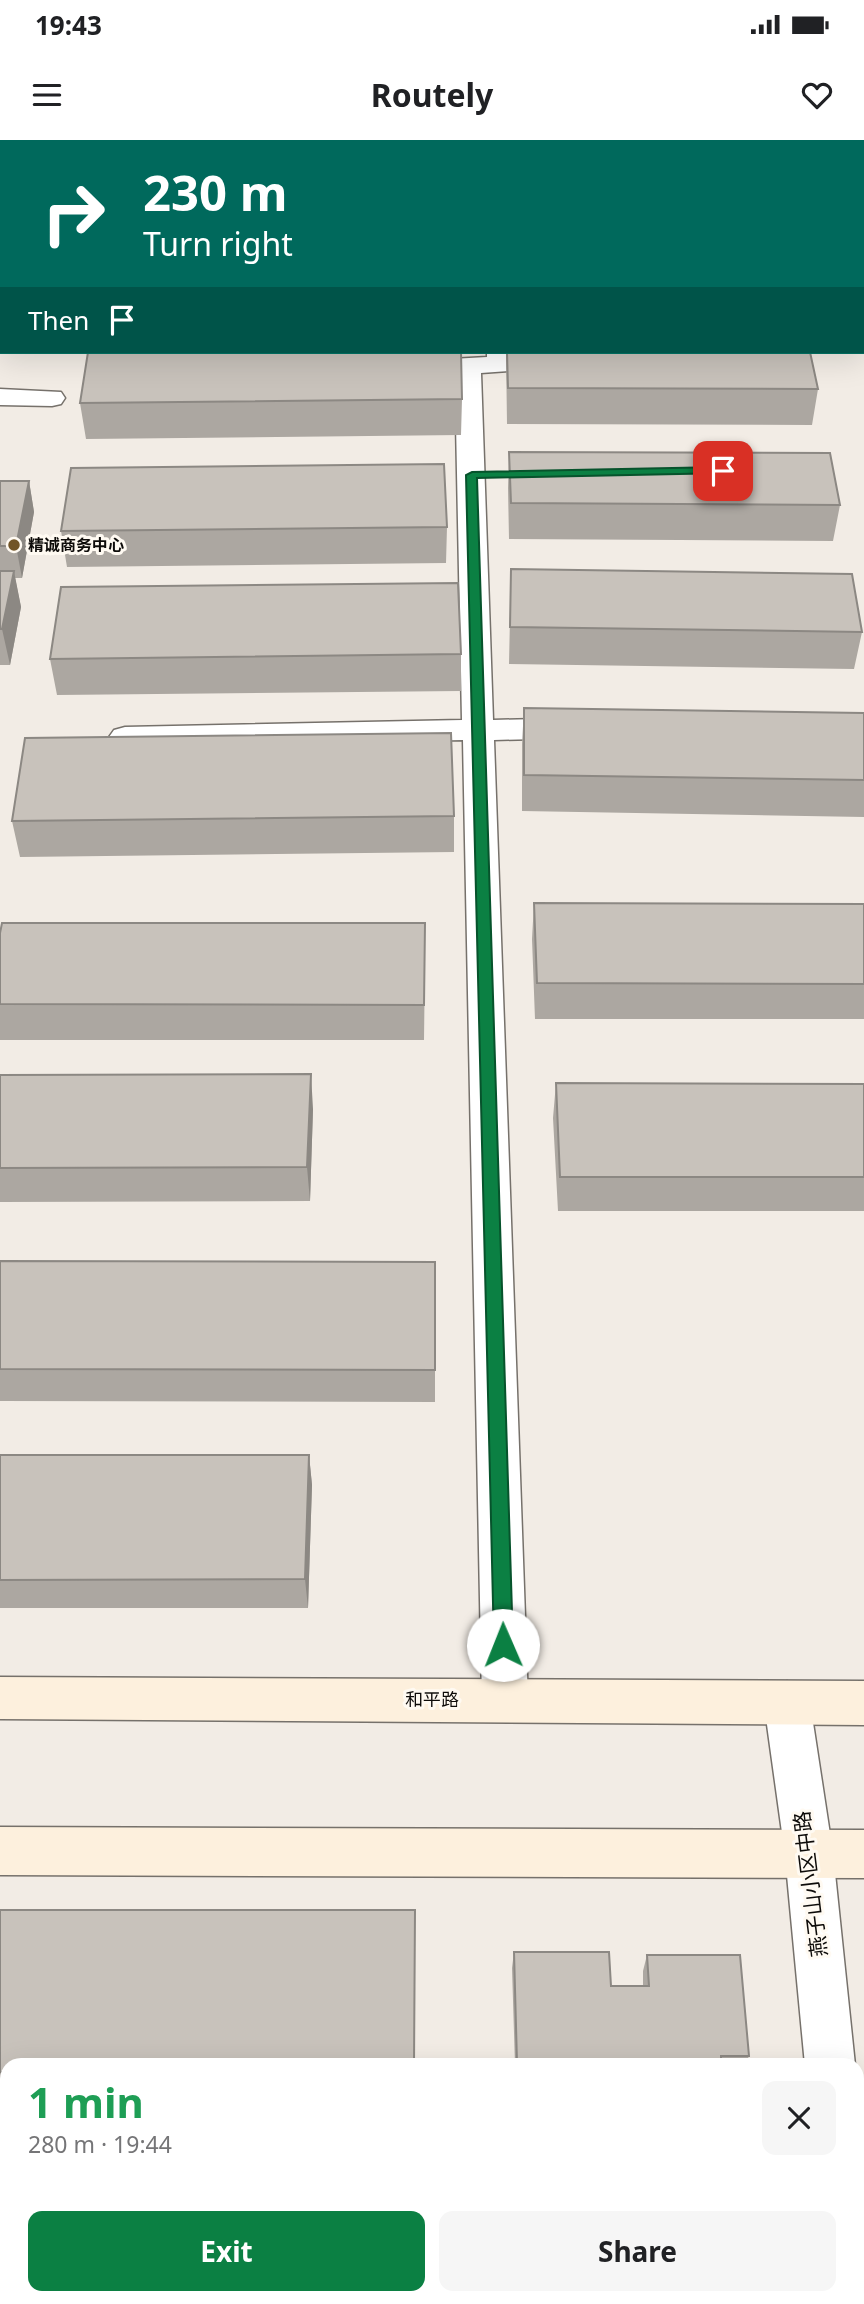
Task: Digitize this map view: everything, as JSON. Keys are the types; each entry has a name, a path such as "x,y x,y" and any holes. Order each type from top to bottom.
{"main road":[{"name":"和平路","path":"0,1698 864,1703"},
{"path":"0,1850 864,1854"}],"street":[{"path":"414,366 484,358 472,475 505,1701"},
{"path":"0,397 52,398"},
{"path":"102,738 478,728 603,728"},
{"name":"燕子山小区中路","path":"787,1703 809,1854 829,2058"}],"building":[{"path":"88,354 461,354 462,399 80,403"},
{"path":"507,354 810,354 818,389 508,388"},
{"path":"509,452 830,453 840,505 511,503"},
{"path":"444,464 447,527 61,531 71,468"},
{"path":"0,481 29,481 16,546 0,546"},
{"path":"511,569 852,574 862,632 510,627"},
{"path":"0,571 14,571 2,629 0,629"},
{"path":"458,583 461,654 50,659 61,587"},
{"path":"524,708 864,713 864,780 524,775"},
{"path":"451,733 454,816 12,821 25,738"},
{"path":"534,903 864,904 864,984 537,983"},
{"path":"2,923 425,923 424,1005 0,1004"},
{"path":"311,1074 307,1167 0,1168 0,1075"},
{"path":"556,1083 864,1084 864,1177 560,1177"},
{"path":"0,1261 435,1262 435,1370 0,1369"},
{"path":"0,1455 309,1455 305,1579 0,1580"},
{"path":"0,1910 415,1910 414,2058 0,2058"},
{"path":"514,1952 609,1952 611,1986 649,1986 647,1955 740,1955 749,2056 517,2058"}],"place":[{"name":"精诚商务中心","path":"14,545"}],"route":[{"path":"503,1645 472,475 723,471"}]}
